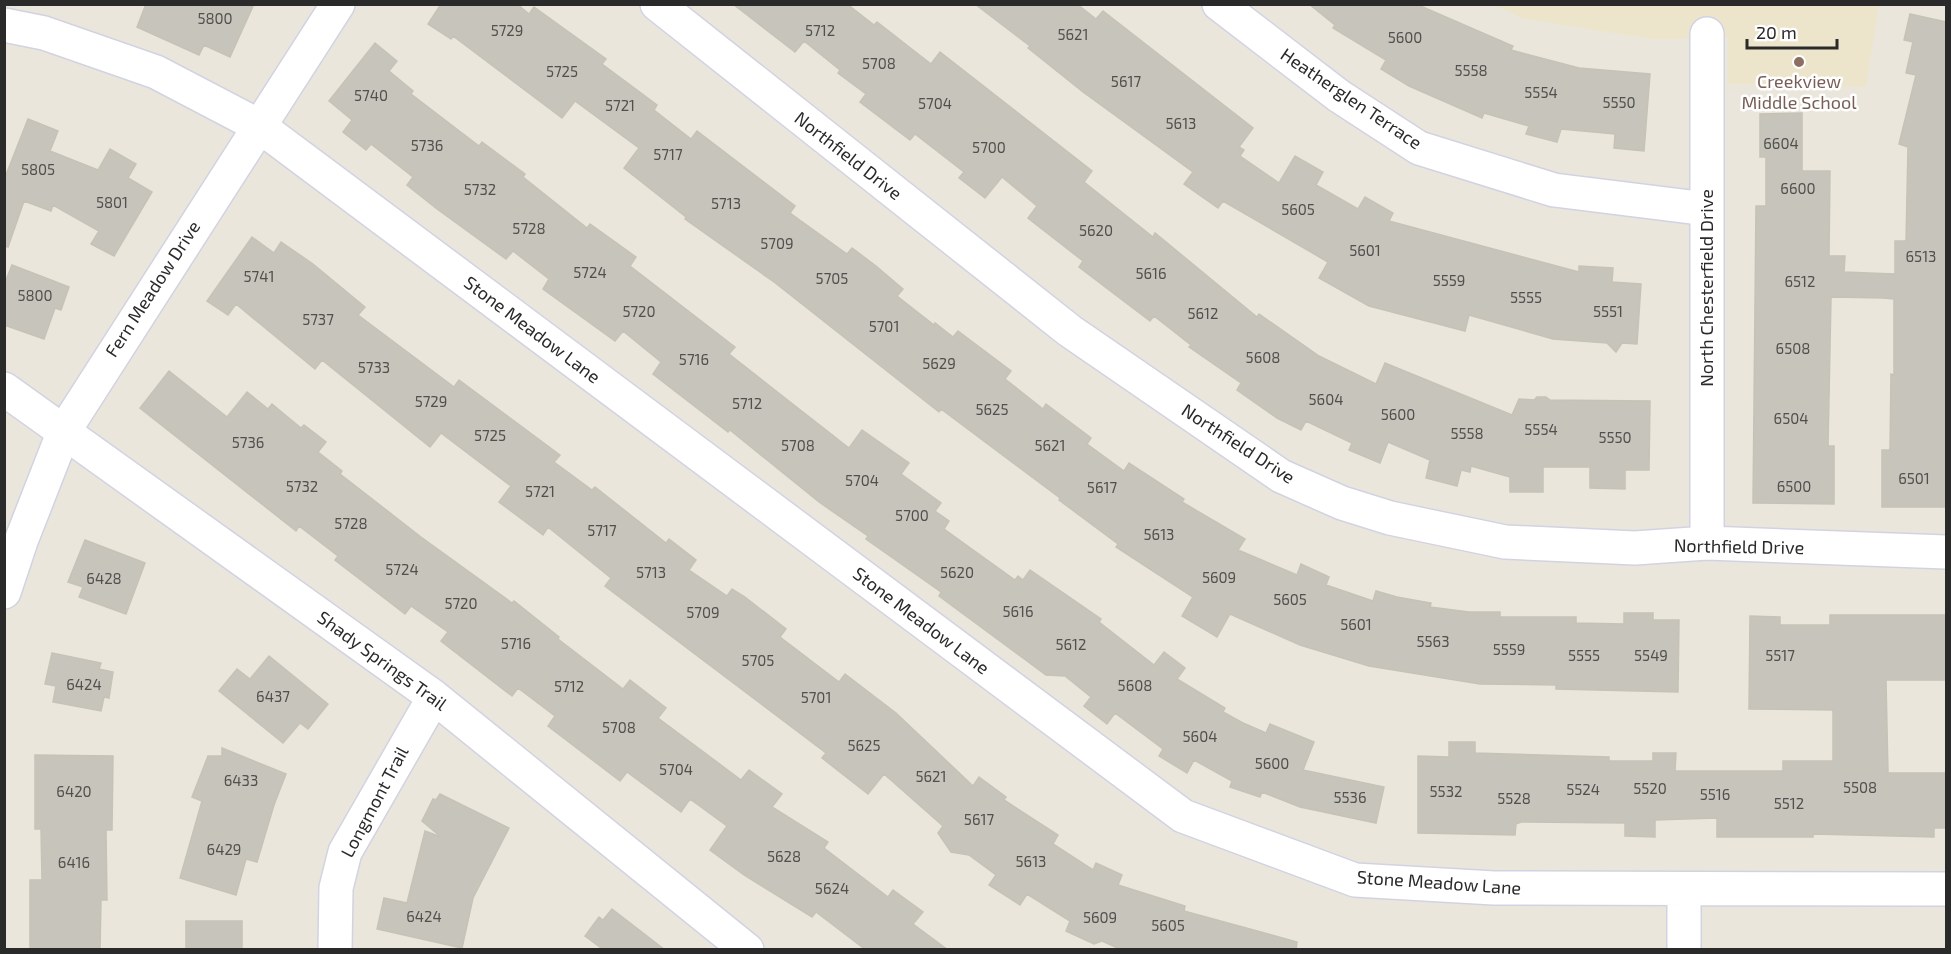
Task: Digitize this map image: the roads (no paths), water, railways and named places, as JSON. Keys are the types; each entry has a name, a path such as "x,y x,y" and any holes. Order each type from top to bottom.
{"street":[{"name":"Fern Meadow Drive","path":"4,592 21,541 64,431 338,4"},
{"name":"Northfield Drive","path":"657,4 1070,331 1281,476 1342,503 1390,518 1505,542 1635,548 1707,543 1947,552"},
{"name":"Heatherglen Terrace","path":"1219,4 1340,96 1419,148 1554,190 1707,209"},
{"name":"Stone Meadow Lane","path":"4,25 44,33 156,72 259,126 1183,816 1355,880 1494,888 1947,890"},
{"name":"North Chesterfield Drive","path":"1707,34 1707,543"},
{"name":"Shady Springs Trail","path":"4,389 434,697 747,950"},
{"name":"Longmont Trail","path":"335,950 336,888 345,852 434,697"},
{"path":"1684,889 1684,950"}],"place":[{"name":"Creekview Middle School","path":"1799,62"}]}
